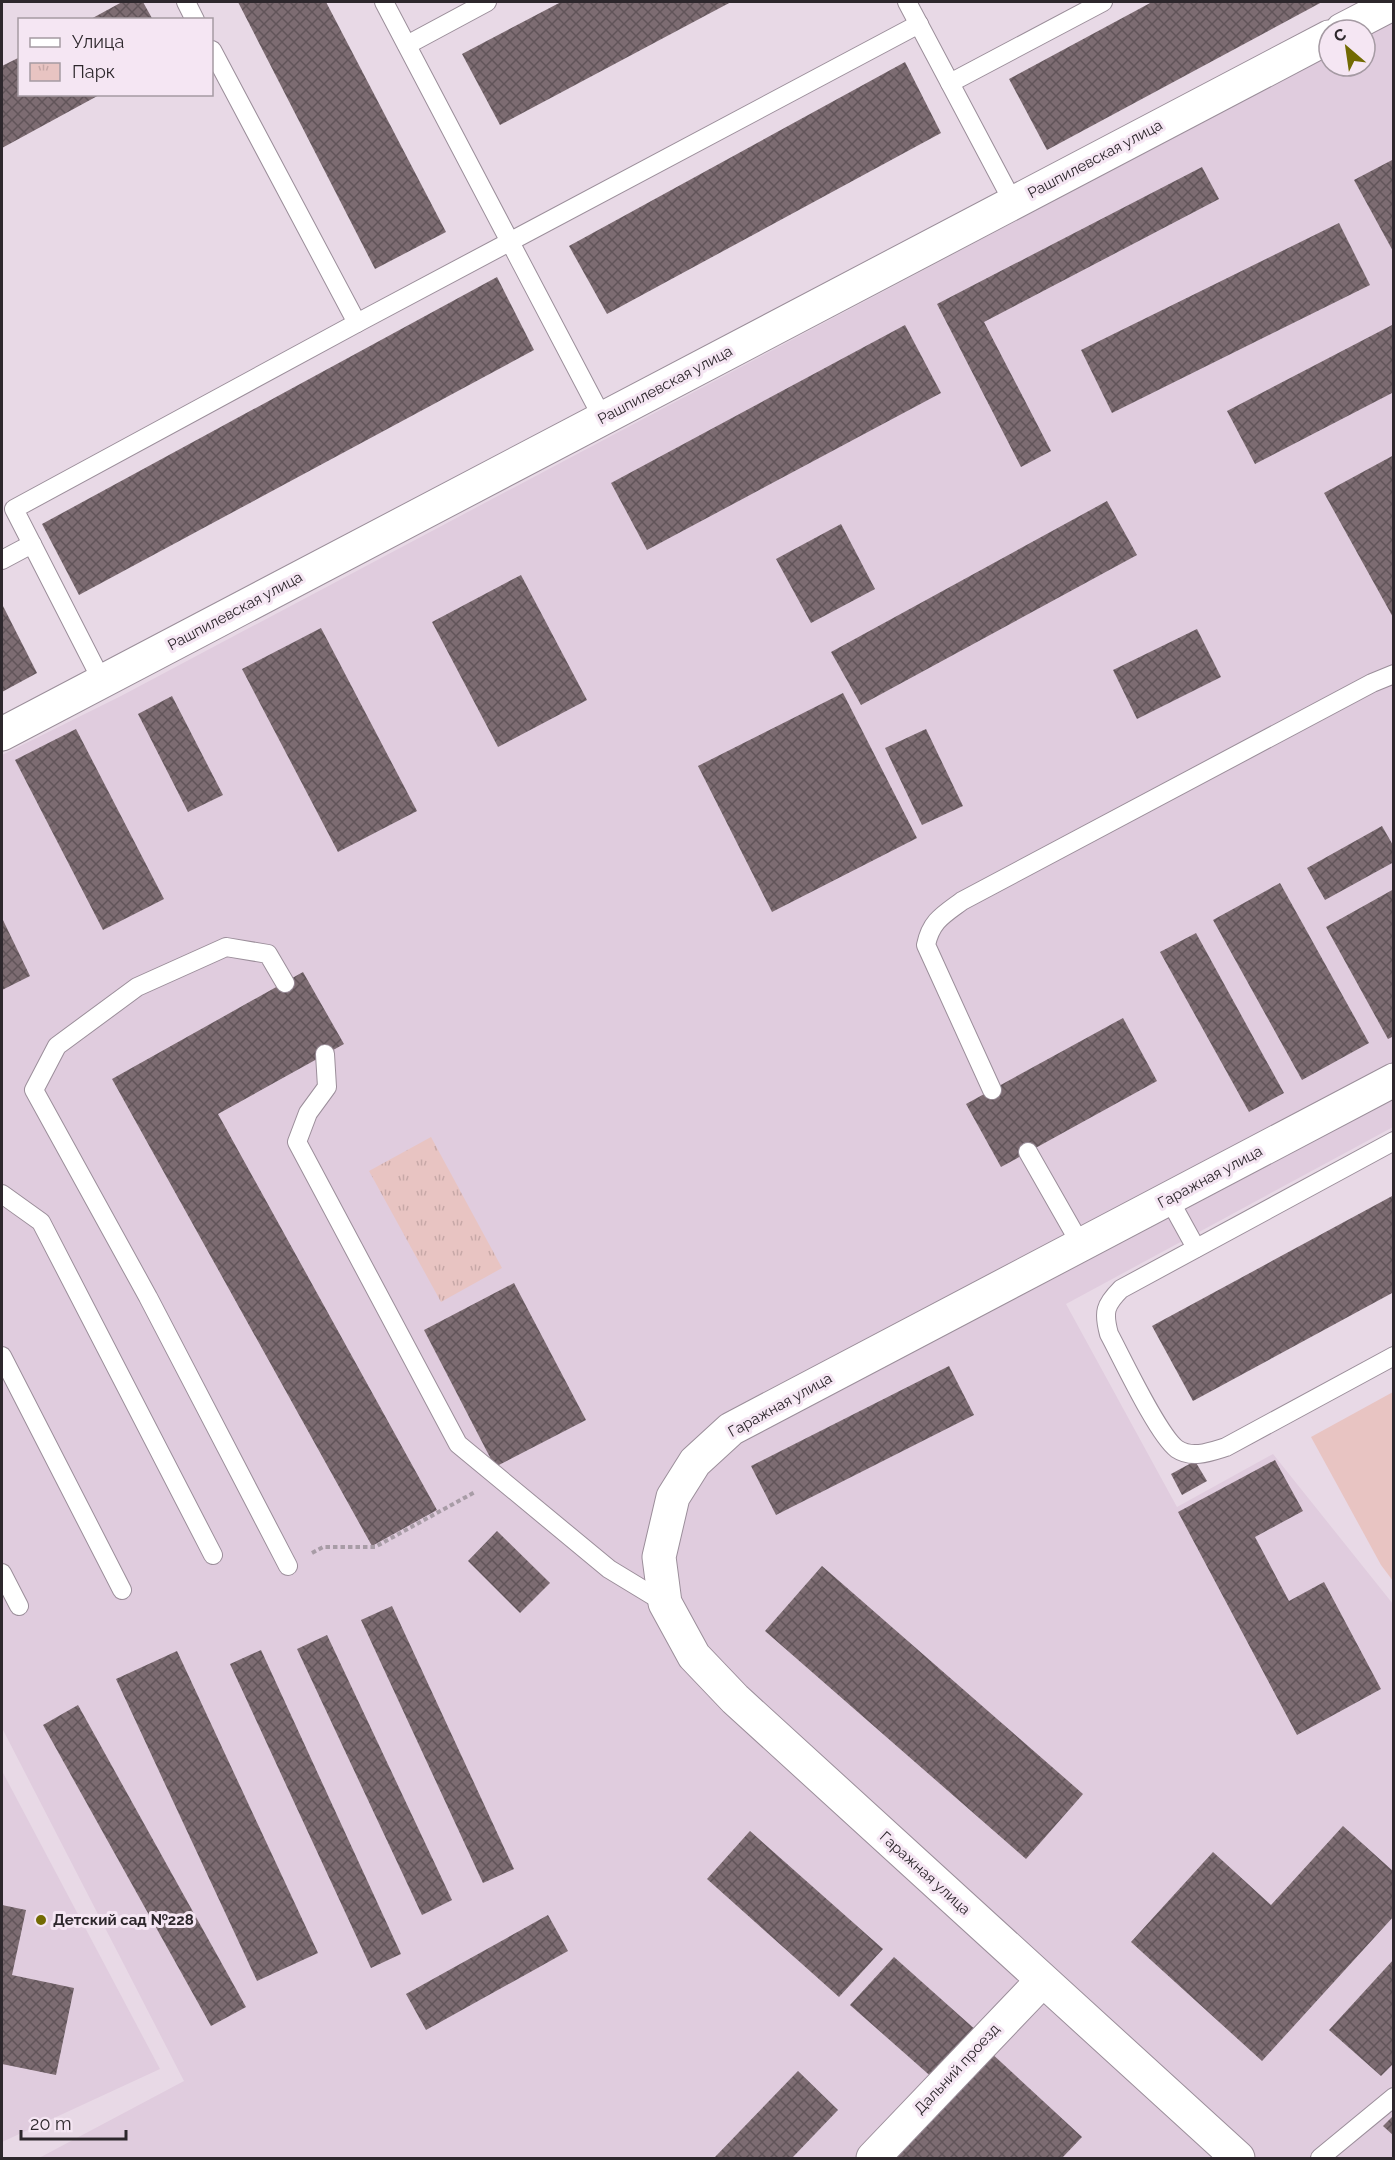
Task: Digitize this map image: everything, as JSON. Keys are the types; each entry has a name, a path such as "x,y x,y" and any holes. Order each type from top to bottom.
{"street":[{"path":"1365,18 1394,3"},
{"name":"Рашпилевская улица","path":"2,734 1317,43"},
{"name":"Гаражная улица","path":"1238,2158 735,1699 694,1656 665,1603 659,1557 673,1497 695,1462 731,1429 1394,1080"},
{"name":"Дальний проезд","path":"873,2158 1042,1981"}],"lane":[{"path":"186,2 194,18"},
{"path":"384,2 602,417"},
{"path":"407,45 487,2"},
{"path":"907,2 1013,202"},
{"path":"950,82 1103,2"},
{"path":"102,681 14,509 357,323 919,24"},
{"path":"213,52 357,323"},
{"path":"2,560 32,544"},
{"path":"992,1090 926,945 929,932 939,917 962,901 1394,674"},
{"path":"285,983 268,954 226,947 137,987 57,1046 34,1090 148,1297 288,1566"},
{"path":"325,1054 327,1087 308,1113 297,1142 458,1444 609,1569 665,1603"},
{"path":"1394,1141 1121,1289 1108,1303 1105,1320 1109,1334 1163,1434 1178,1450 1201,1455 1226,1447 1394,1356"},
{"path":"1028,1152 1081,1245"},
{"path":"2,1194 41,1222 213,1555"},
{"path":"1169,1198 1196,1248"},
{"path":"2,1356 122,1590"},
{"path":"2,1573 19,1606"},
{"path":"1320,2158 1394,2097"}],"path":[{"path":"288,1566 323,1547 375,1547 500,1478"}],"shaded area":[{"path":"1393,21 1393,1127 1066,1304 1177,1507 1273,1454 1393,1604 1393,2158 39,2158 184,2081 2,1728 2,755 121,696 1317,61 1317,78 1377,78 1377,30"},
{"name":"Детский сад №228","path":"2,1771 160,2069 2,2142"}],"green space":[{"path":"431,1137 502,1268 441,1302 369,1171"},
{"path":"1393,1392 1393,1581 1381,1565 1311,1437"}],"building":[{"path":"122,2 143,2 152,18 93,18"},
{"path":"238,2 326,2 446,232 375,269"},
{"path":"561,2 731,2 500,125 462,54"},
{"path":"1152,2 1322,2 1047,150 1009,79"},
{"path":"18,58 18,96 97,96 2,148 2,66"},
{"path":"905,62 941,133 607,314 569,246"},
{"path":"1394,159 1394,253 1354,180"},
{"path":"1202,167 1219,199 984,322 1051,451 1021,467 937,304"},
{"path":"1339,223 1370,285 1112,413 1081,350"},
{"path":"497,277 534,350 79,595 42,524"},
{"path":"1394,324 1394,392 1255,464 1227,411"},
{"path":"905,325 941,393 647,550 611,483"},
{"path":"1394,455 1394,619 1324,493"},
{"path":"1107,501 1137,555 861,705 831,652"},
{"path":"841,524 875,589 811,623 776,559"},
{"path":"521,575 587,700 498,747 432,622"},
{"path":"2,604 37,673 2,692"},
{"path":"321,628 417,811 338,852 242,669"},
{"path":"1197,629 1221,677 1137,719 1113,670"},
{"path":"843,693 917,838 772,912 698,766"},
{"path":"172,696 223,795 188,812 138,714"},
{"path":"76,729 164,899 103,930 15,760"},
{"path":"926,729 963,806 922,825 885,748"},
{"path":"1382,826 1394,847 1394,862 1325,900 1307,868"},
{"path":"1280,883 1369,1043 1302,1080 1213,920"},
{"path":"1394,889 1394,1036 1388,1039 1326,927"},
{"path":"2,918 30,976 2,990"},
{"path":"1196,933 1284,1093 1249,1112 1160,952"},
{"path":"303,972 344,1044 218,1114 437,1510 372,1546 112,1079"},
{"path":"1123,1018 1157,1081 1001,1167 966,1104"},
{"path":"1394,1195 1394,1292 1193,1401 1152,1326"},
{"path":"514,1283 586,1420 495,1467 424,1330"},
{"path":"949,1366 974,1415 776,1515 751,1466"},
{"path":"1275,1460 1303,1511 1255,1537 1289,1601 1324,1582 1381,1689 1297,1735 1178,1512"},
{"path":"1195,1461 1207,1481 1182,1495 1171,1474"},
{"path":"497,1531 550,1583 520,1613 468,1561"},
{"path":"822,1566 1083,1794 1026,1859 765,1631"},
{"path":"392,1606 514,1869 483,1883 361,1620"},
{"path":"327,1635 452,1900 422,1915 297,1649"},
{"path":"261,1650 401,1954 371,1968 230,1664"},
{"path":"177,1651 318,1953 257,1981 116,1679"},
{"path":"78,1705 246,2007 211,2026 43,1725"},
{"path":"1343,1826 1394,1872 1394,1916 1262,2061 1131,1942 1213,1852 1271,1905"},
{"path":"750,1831 883,1949 839,1997 707,1879"},
{"path":"2,1905 26,1910 12,1975 74,1988 56,2075 2,2064"},
{"path":"548,1915 568,1951 426,2030 406,1994"},
{"path":"894,1957 978,2032 935,2080 850,2005"},
{"path":"1394,1959 1394,2063 1381,2076 1329,2030"},
{"path":"989,2051 1082,2137 1062,2158 891,2158"},
{"path":"798,2071 838,2110 792,2158 714,2158"},
{"path":"1394,2115 1394,2136 1383,2126"}],"place":[{"name":"Детский сад №228","path":"41,1920"}]}
